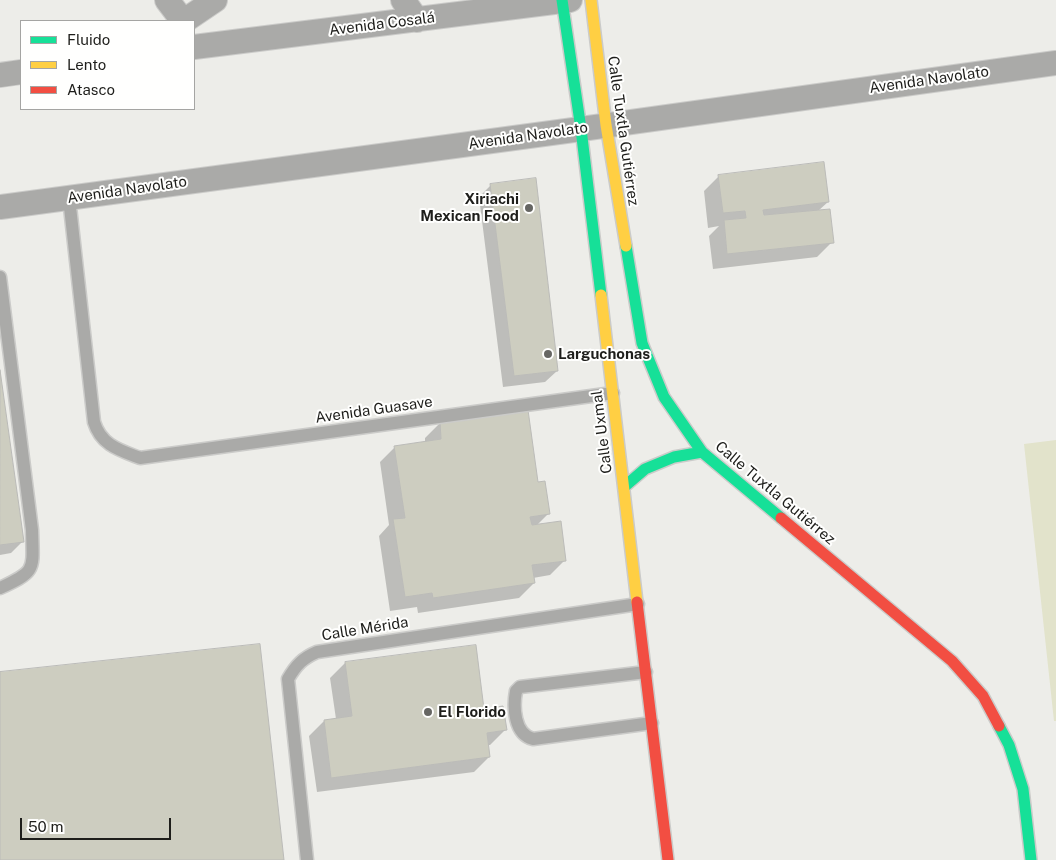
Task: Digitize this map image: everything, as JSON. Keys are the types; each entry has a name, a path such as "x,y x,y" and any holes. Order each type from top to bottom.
{"street":[{"path":"167,0 182,20"},
{"path":"185,20 215,0"},
{"path":"403,0 418,20"},
{"name":"Avenida Cosalá","path":"197,43 418,20 565,0"},
{"name":"Calle Uxmal","path":"565,0 668,860"},
{"name":"Calle Tuxtla Gutiérrez","path":"591,0 606,125 642,343 664,397 702,452 952,661 983,696 1009,745 1023,789 1031,860"},
{"name":"Avenida Navolato","path":"0,207 1056,63"},
{"path":"0,74 20,72"},
{"path":"624,487 645,469 674,457 702,452"}],"lane":[{"name":"Avenida Guasave","path":"69,198 94,422 97,432 103,440 120,451 140,458 613,393"},
{"path":"0,277 33,558 30,570 23,578 0,588"},
{"name":"Calle Mérida","path":"306,860 288,679 297,665 306,657 318,652 638,604"},
{"path":"646,672 520,687 516,691 516,716 518,727 524,735 533,739 652,723"}],"green space":[{"path":"1056,440 1056,721 1054,721 1024,444"}],"building":[{"path":"824,162 829,202 763,210 764,215 830,209 834,243 727,254 724,220 746,218 745,211 723,213 718,175"},
{"path":"536,178 558,371 514,376 490,184"},
{"path":"0,370 24,542 0,545"},
{"path":"528,410 538,482 545,481 550,514 530,517 532,525 561,521 566,561 532,565 535,583 433,598 432,593 405,597 393,519 405,518 394,446 441,439 440,422"},
{"path":"260,644 284,860 0,860 0,672"},
{"name":"El Florido","path":"476,645 484,709 503,706 507,730 487,733 490,757 331,778 324,720 352,716 345,662"}],"traffic: fast":[{"path":"562,0 581,129 601,295"},
{"path":"626,246 642,343 664,397 702,452 781,518"},
{"path":"624,487 645,469 674,457 702,452"},
{"path":"999,726 1009,745 1023,789 1031,860"}],"traffic: slow":[{"path":"591,0 606,125 626,246"},
{"path":"601,295 637,602"}],"traffic: jam":[{"path":"781,518 952,661 983,696 999,726"},
{"path":"637,602 668,860"}],"place":[{"name":"Xiriachi Mexican Food","path":"529,208"},
{"name":"Larguchonas","path":"548,354"},
{"name":"El Florido","path":"428,712"}]}
